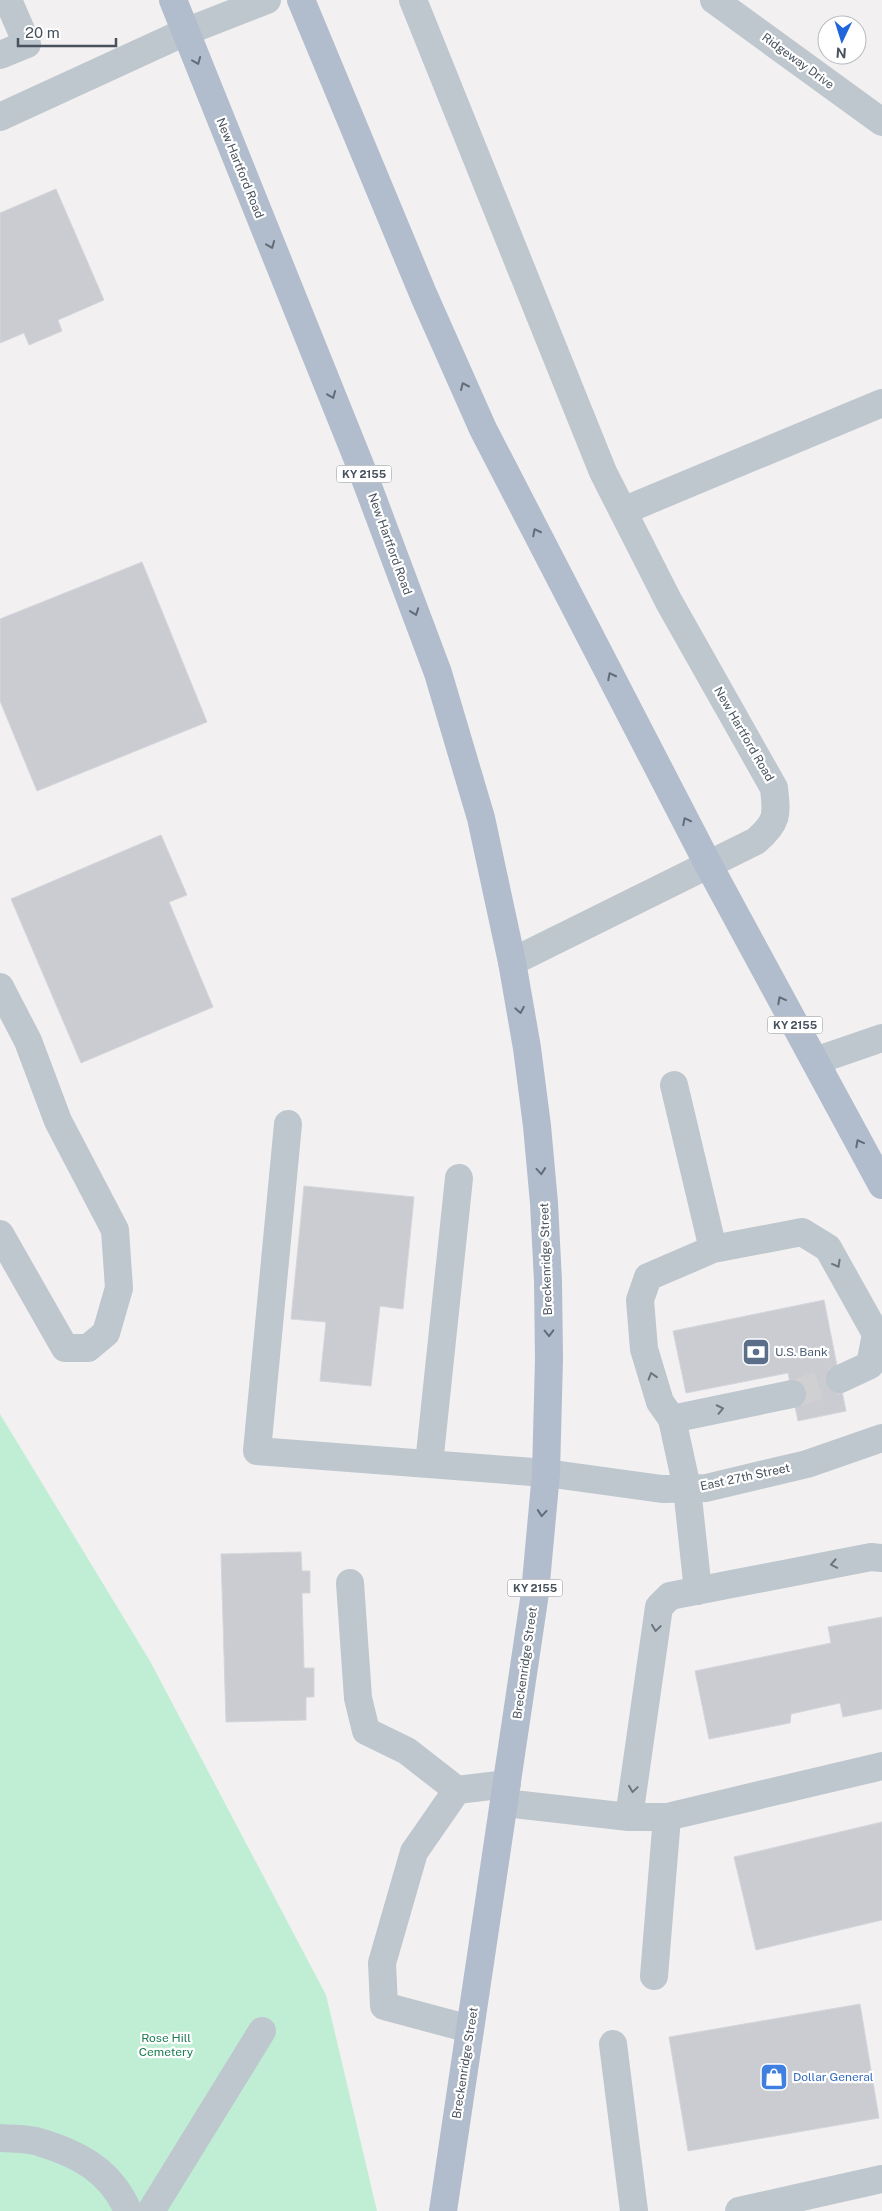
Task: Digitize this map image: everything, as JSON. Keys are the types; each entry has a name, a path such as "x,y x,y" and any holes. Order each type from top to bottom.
{"main road":[{"name":"New Hartford Road","path":"173,0 357,456 438,673 481,818 512,962"},
{"name":"KY 2155","path":"301,0 424,296 483,429 708,864 882,1185"},
{"name":"Breckenridge Street","path":"443,2211 535,1593 546,1473 549,1359 544,1203 527,1048 512,962"}],"street":[{"path":"0,55 27,44 8,0"},
{"path":"0,117 186,32 267,0"},
{"name":"New Hartford Road","path":"413,0 603,472 669,602 774,788 777,813 769,829 756,841 512,962"},
{"name":"Ridgeway Drive","path":"714,0 882,122"},
{"path":"623,511 882,403"},
{"path":"0,1234 65,1348 88,1348 106,1333 119,1288 115,1230 58,1121 28,1041 4,1003"},
{"path":"815,1061 882,1038"},
{"path":"674,1085 713,1249"},
{"name":"East 27th Street","path":"288,1124 257,1451 546,1473 662,1489 706,1488 807,1464 882,1438"},
{"path":"429,1464 458,1178"},
{"path":"698,1591 687,1488 672,1419 660,1402 644,1349 640,1300 648,1277 713,1249 802,1232 828,1248 879,1332 870,1365 840,1379"},
{"path":"672,1419 792,1394"},
{"path":"629,1817 658,1607 670,1596 871,1557 882,1558"},
{"path":"350,1583 358,1698 366,1731 407,1751 457,1790 505,1794 629,1817 667,1817 882,1766"},
{"path":"457,1790 414,1852 382,1963 384,2006 470,2029"},
{"path":"654,1976 667,1817"},
{"path":"151,2211 262,2031"},
{"path":"612,2044 634,2211"},
{"path":"0,2138 38,2141 80,2158 107,2176 128,2211"},
{"path":"739,2211 882,2178"}],"green space":[{"name":"Rose Hill Cemetery","path":"0,1414 150,1661 326,1995 377,2211 0,2211"}],"building":[{"path":"56,189 104,300 58,320 62,331 29,345 24,333 0,343 0,213"},
{"path":"142,562 207,722 37,791 0,701 0,619"},
{"path":"161,835 187,895 169,902 213,1007 81,1063 11,899"},
{"path":"304,1186 414,1197 403,1309 380,1306 371,1386 320,1381 326,1322 291,1319"},
{"name":"U.S. Bank","path":"824,1300 846,1411 798,1421 788,1373 686,1393 673,1331"},
{"path":"301,1552 302,1571 310,1571 310,1593 302,1593 304,1668 314,1668 314,1697 306,1697 306,1720 226,1722 221,1554"},
{"path":"882,1617 882,1709 843,1717 840,1703 791,1714 790,1723 709,1739 695,1671 831,1643 828,1627"},
{"path":"882,1822 882,1920 756,1950 734,1857"},
{"name":"Dollar General","path":"860,2004 879,2118 688,2151 669,2037"}],"tunnel":[{"path":"792,1394 840,1379"}],"place":[{"name":"U.S. Bank","path":"756,1352"},
{"name":"Dollar General","path":"774,2077"}]}
